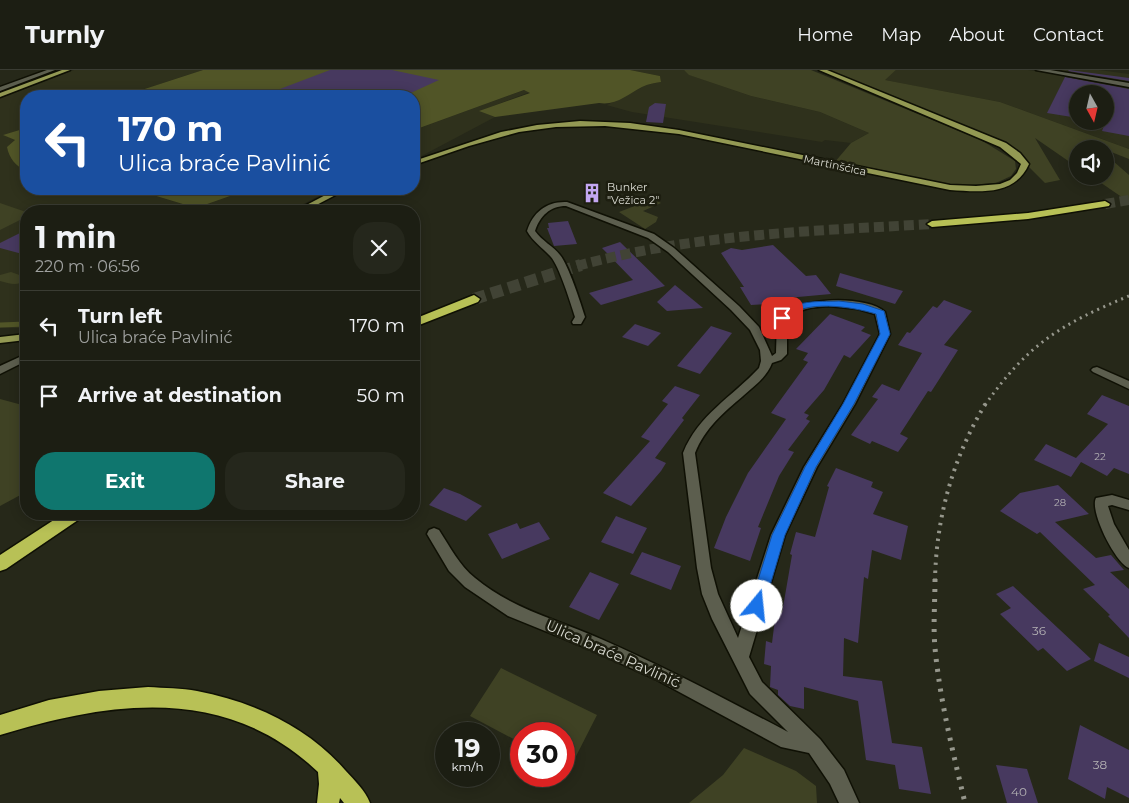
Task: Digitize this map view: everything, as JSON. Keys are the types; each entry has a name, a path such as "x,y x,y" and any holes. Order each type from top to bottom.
{"highway":[{"path":"932,224 1028,216 1105,204"},
{"path":"420,320 474,299"},
{"path":"0,564 66,520"},
{"path":"0,725 28,715 95,701 140,697 171,697 226,706 249,714 304,744 328,765 359,803"},
{"path":"328,765 330,784 328,803"}],"main road":[{"path":"0,95 67,70"},
{"name":"Martinšćica","path":"420,161 468,143 523,129 557,124 593,124 636,126 706,137 940,186 966,189 989,188 1017,180 1023,174 1025,164 1017,155 1003,145 822,70"},
{"path":"311,205 331,195"},
{"path":"0,340 20,338"}],"street":[{"path":"0,90 52,70"},
{"path":"1039,70 1129,85"},
{"path":"578,322 580,317 577,307 557,257 536,239 531,231 533,224 540,214 558,204 567,204 661,242 735,308 755,329 765,350 767,362 764,369 757,378 718,412 702,429 695,437 689,453 704,568 710,594 756,688 814,745 837,777 849,803"},
{"path":"740,658 778,535 811,467 849,404 885,334 880,312 863,307 821,303 796,308 785,313 782,318 781,354 767,362"},
{"path":"0,371 20,359"},
{"path":"1096,370 1129,385"},
{"path":"1129,505 1112,500 1101,502 1100,508 1104,519 1129,562"},
{"name":"Ulica braće Pavlinić","path":"434,534 454,567 490,597 514,611 593,643 663,675 788,740 814,745"}],"shaded area":[{"path":"74,70 203,70 141,90 21,90"},
{"path":"203,70 630,70 660,76 661,82 644,86 611,103 495,117 479,111 530,93 524,90 420,128 420,90 141,90"},
{"path":"630,70 684,70 690,75 751,96 820,112 869,133 851,143 825,140 822,142 632,112 599,103 607,105 646,85 661,82 660,76"},
{"path":"684,70 811,70 981,140 1015,161 1016,169 1011,176 996,183 956,186 834,163 851,143 869,133 820,112 751,96 689,75"},
{"path":"828,70 896,70 885,80 1000,102 1069,127 1069,130 1077,130 1104,140 1069,140 1069,161 1035,138 1060,180 1045,183 1003,141"},
{"path":"896,70 1028,70 1061,75 1062,70 1099,70 1129,74 1129,149 1114,144 1114,140 1104,140 1077,130 1114,130 1114,85 1069,85 1069,127 1000,102 884,80"},
{"path":"20,90 20,130 4,135 15,140 20,163 20,195 153,195 186,205 20,205 20,328 0,328 0,98"},
{"path":"524,90 530,92 480,111 495,117 420,157 420,128"},
{"path":"20,130 20,167 11,158 7,147 15,140 3,135"},
{"path":"1114,144 1129,149 1129,159 1114,153"},
{"path":"1114,162 1129,175 1129,202 1104,185 1114,185"},
{"path":"153,195 233,195 205,205 186,205"},
{"path":"233,195 321,195 301,205 205,205"},
{"path":"653,199 661,203 643,211 658,217 656,222 645,229 619,212"},
{"path":"0,203 20,210 20,220 0,230"},
{"path":"11,272 20,275 20,283 14,284 0,281 0,275"},
{"path":"0,399 20,404 20,495 0,506"},
{"path":"501,668 597,715 575,758 575,722 510,722 510,737 500,732 500,722 481,722 470,716"},
{"path":"744,748 796,771 816,786 817,803 689,803 723,775"}],"building":[{"path":"330,70 392,70 439,80 417,90 277,90"},
{"path":"1068,71 1129,78 1129,81"},
{"path":"1065,77 1108,85 1069,85 1069,117 1047,113"},
{"path":"1114,86 1129,89 1129,136 1102,131 1114,130"},
{"path":"655,103 666,104 663,123 646,122 649,107"},
{"path":"568,221 577,244 554,246 547,228 549,228 548,223"},
{"path":"20,233 20,253 0,248 0,243"},
{"path":"620,242 665,286 601,305 589,293 633,280 602,248"},
{"path":"773,245 806,276 816,275 831,294 787,298 798,302 751,305 740,287 744,287 721,253 731,248 742,250"},
{"path":"840,273 903,291 895,304 836,286"},
{"path":"675,285 703,308 667,311 657,302"},
{"path":"944,300 972,311 944,345 958,350 931,392 928,391 900,434 908,438 898,452 872,441 870,444 851,435 878,399 872,397 882,384 899,391 922,353 898,345 907,332 910,333 933,306 937,308"},
{"path":"830,314 865,327 861,331 871,335 850,358 844,355 824,390 804,413 809,415 806,419 810,421 788,450 794,452 779,476 758,527 761,528 750,561 714,548 726,517 748,473 786,419 771,413 808,362 803,360 808,353 796,349"},
{"path":"635,324 661,333 648,346 622,337"},
{"path":"711,326 732,333 700,374 677,366"},
{"path":"675,386 700,395 682,418 684,420 655,458 666,463 661,471 631,506 603,493 650,441 641,437 668,404 662,401"},
{"path":"1102,395 1129,406 1129,474 1114,468 1107,476 1081,462 1071,477 1034,460 1046,444 1076,458 1108,424 1087,414"},
{"path":"836,468 873,482 871,487 883,492 873,514 908,526 901,560 872,550 868,579 864,577 858,643 844,638 843,676 882,681 892,743 922,747 931,794 899,789 895,765 866,760 858,701 804,687 804,709 790,706 778,695 778,690 770,687 771,666 764,664 766,641 772,643 776,611 782,613 792,555 790,554 796,532 815,537 829,487 827,486"},
{"path":"1058,485 1089,514 1055,522 1096,558 1111,555 1124,570 1110,572 1129,589 1129,638 1108,616 1110,615 1083,589 1095,585 1040,532 1037,534 1000,511 1020,493"},
{"path":"444,488 482,506 466,521 429,505"},
{"path":"616,516 647,528 633,554 601,542"},
{"path":"539,522 550,539 502,559 488,534 517,523 520,529"},
{"path":"642,552 681,566 671,590 630,574"},
{"path":"590,572 619,584 599,620 569,607"},
{"path":"1013,586 1091,659 1067,671 1043,648 1038,651 1000,614 1011,608 996,594"},
{"path":"1099,643 1129,657 1129,678 1094,661"},
{"path":"1080,725 1129,750 1129,798 1107,787 1105,799 1068,779"},
{"path":"996,765 1027,769 1038,803 1007,803"}],"waterway":[{"path":"0,325 20,324"}],"tunnel":[{"path":"1105,204 1129,200"},
{"path":"581,265 621,255 709,240 798,232 932,224"},
{"path":"474,299 581,265"},
{"path":"577,266 581,265"}],"railway":[{"path":"985,405 1016,366 1048,338 1084,316 1129,296"},
{"path":"935,581 939,534 948,489 964,445 986,403"},
{"path":"935,579 934,631 937,668 947,726 965,803"}],"place":[{"name":"Bunker \"Vežica 2\"","path":"592,193"}],"route":[{"path":"757,606 778,535 811,467 849,404 885,334 880,312 863,307 821,303 796,308 785,313 782,318"}]}
